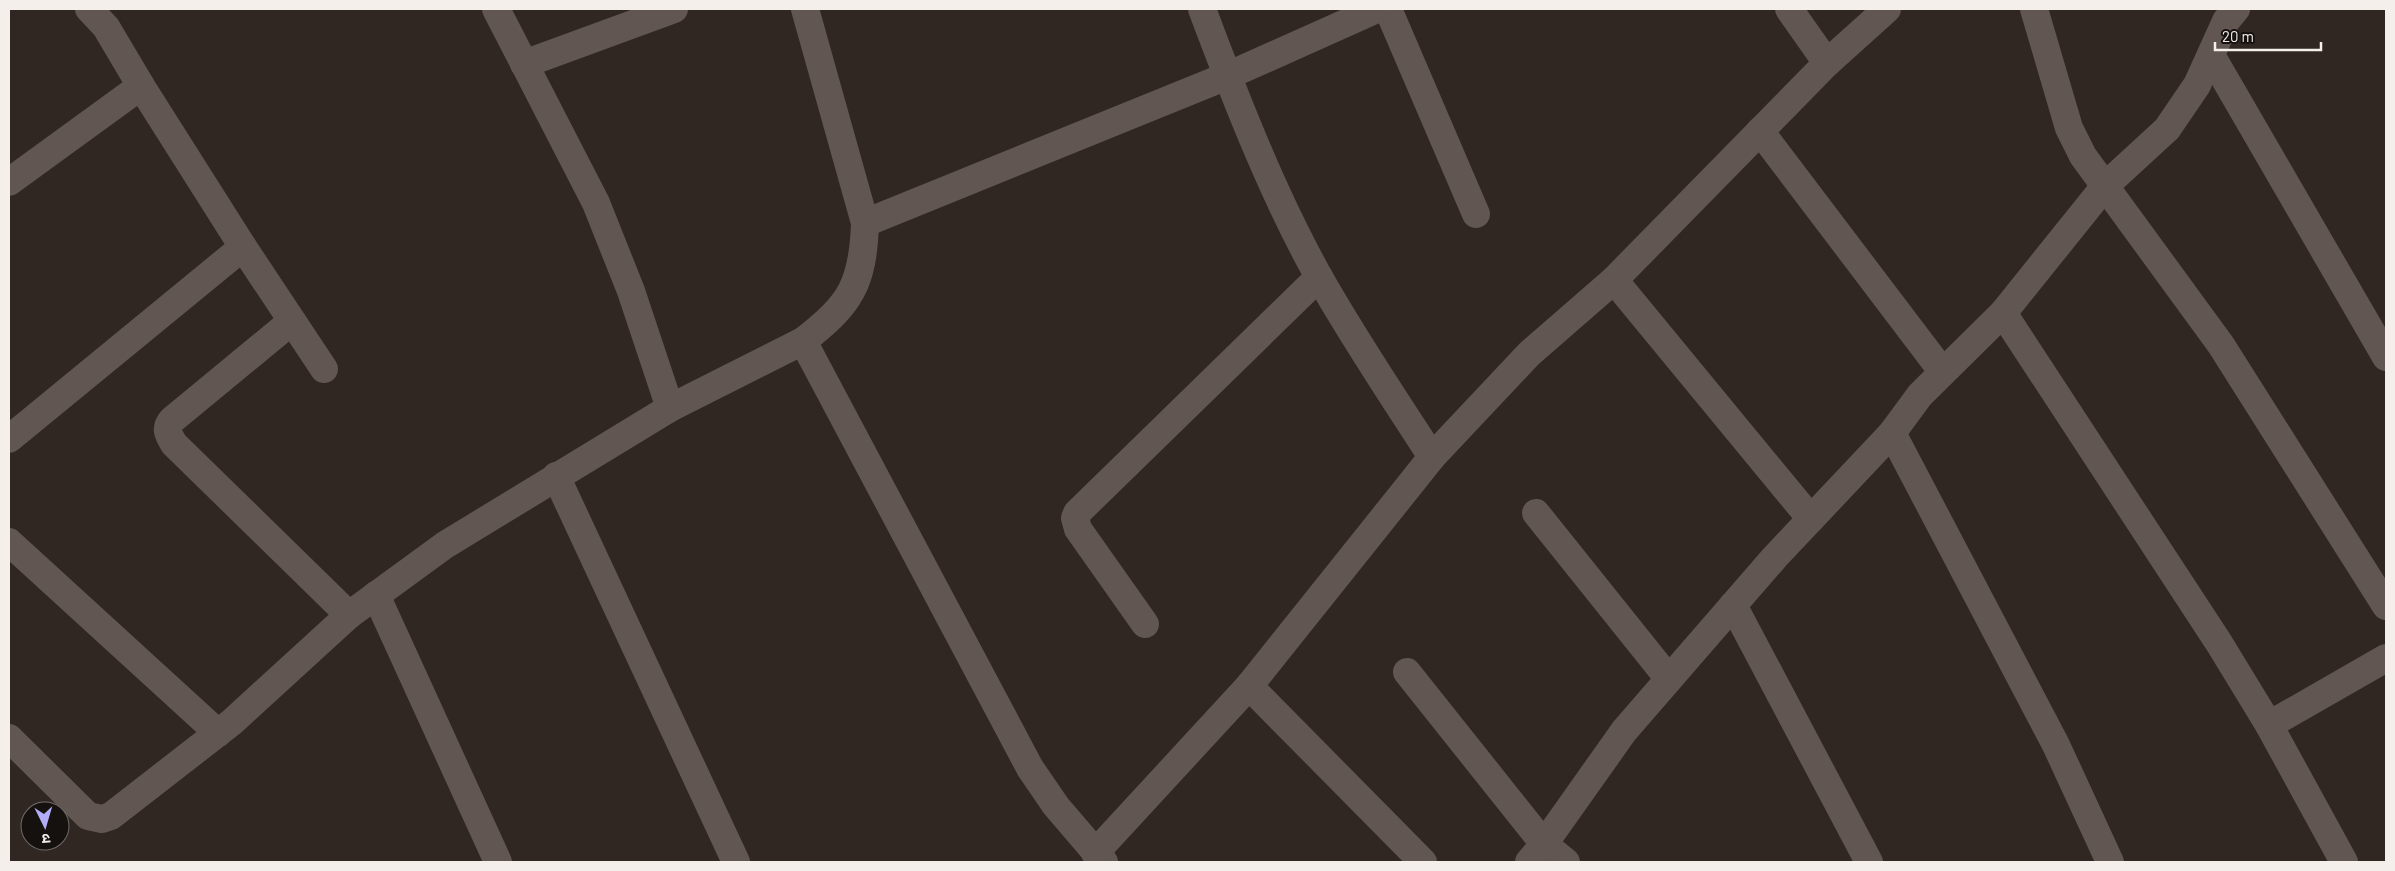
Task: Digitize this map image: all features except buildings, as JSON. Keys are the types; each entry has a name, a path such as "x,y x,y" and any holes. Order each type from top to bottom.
{"street":[{"path":"89,9 106,27 243,248 324,369"},
{"path":"496,9 596,203 631,292 670,408"},
{"path":"524,64 674,9"},
{"path":"9,738 88,816 102,819 111,816 218,732 272,686 349,615 445,545 670,408 803,341 832,319 854,287 864,255 865,223 805,9"},
{"path":"1202,9 1227,76 1290,221 1319,277 1432,458"},
{"path":"865,223 1227,76 1377,9"},
{"path":"1388,9 1476,214"},
{"path":"1789,9 1827,63"},
{"path":"803,341 1030,768 1056,806 1100,858 1249,686 1432,458 1530,354 1614,280 1827,63 1887,9"},
{"path":"2034,9 2069,128 2083,156 2221,345 2386,606"},
{"path":"1537,853 1624,731 1668,679 1733,605 1892,432 1920,395 2003,312 2105,186 2167,129 2197,85 2226,21 2236,9"},
{"path":"2210,55 2386,357"},
{"path":"9,182 141,86"},
{"path":"1760,131 1942,371"},
{"path":"9,439 243,248"},
{"path":"1145,624 1078,529 1075,518 1319,277"},
{"path":"1614,280 1811,519"},
{"path":"2003,312 2214,636 2269,726 2344,862"},
{"path":"292,321 172,420 168,425 167,431 174,444 349,615"},
{"path":"1892,432 2056,745 2110,862"},
{"path":"556,476 736,862"},
{"path":"1536,513 1668,679"},
{"path":"9,542 218,732"},
{"path":"376,595 498,862"},
{"path":"1733,605 1869,862"},
{"path":"2269,726 2386,658"},
{"path":"1407,672 1537,853 1566,862"},
{"path":"1249,686 1423,862"}]}
